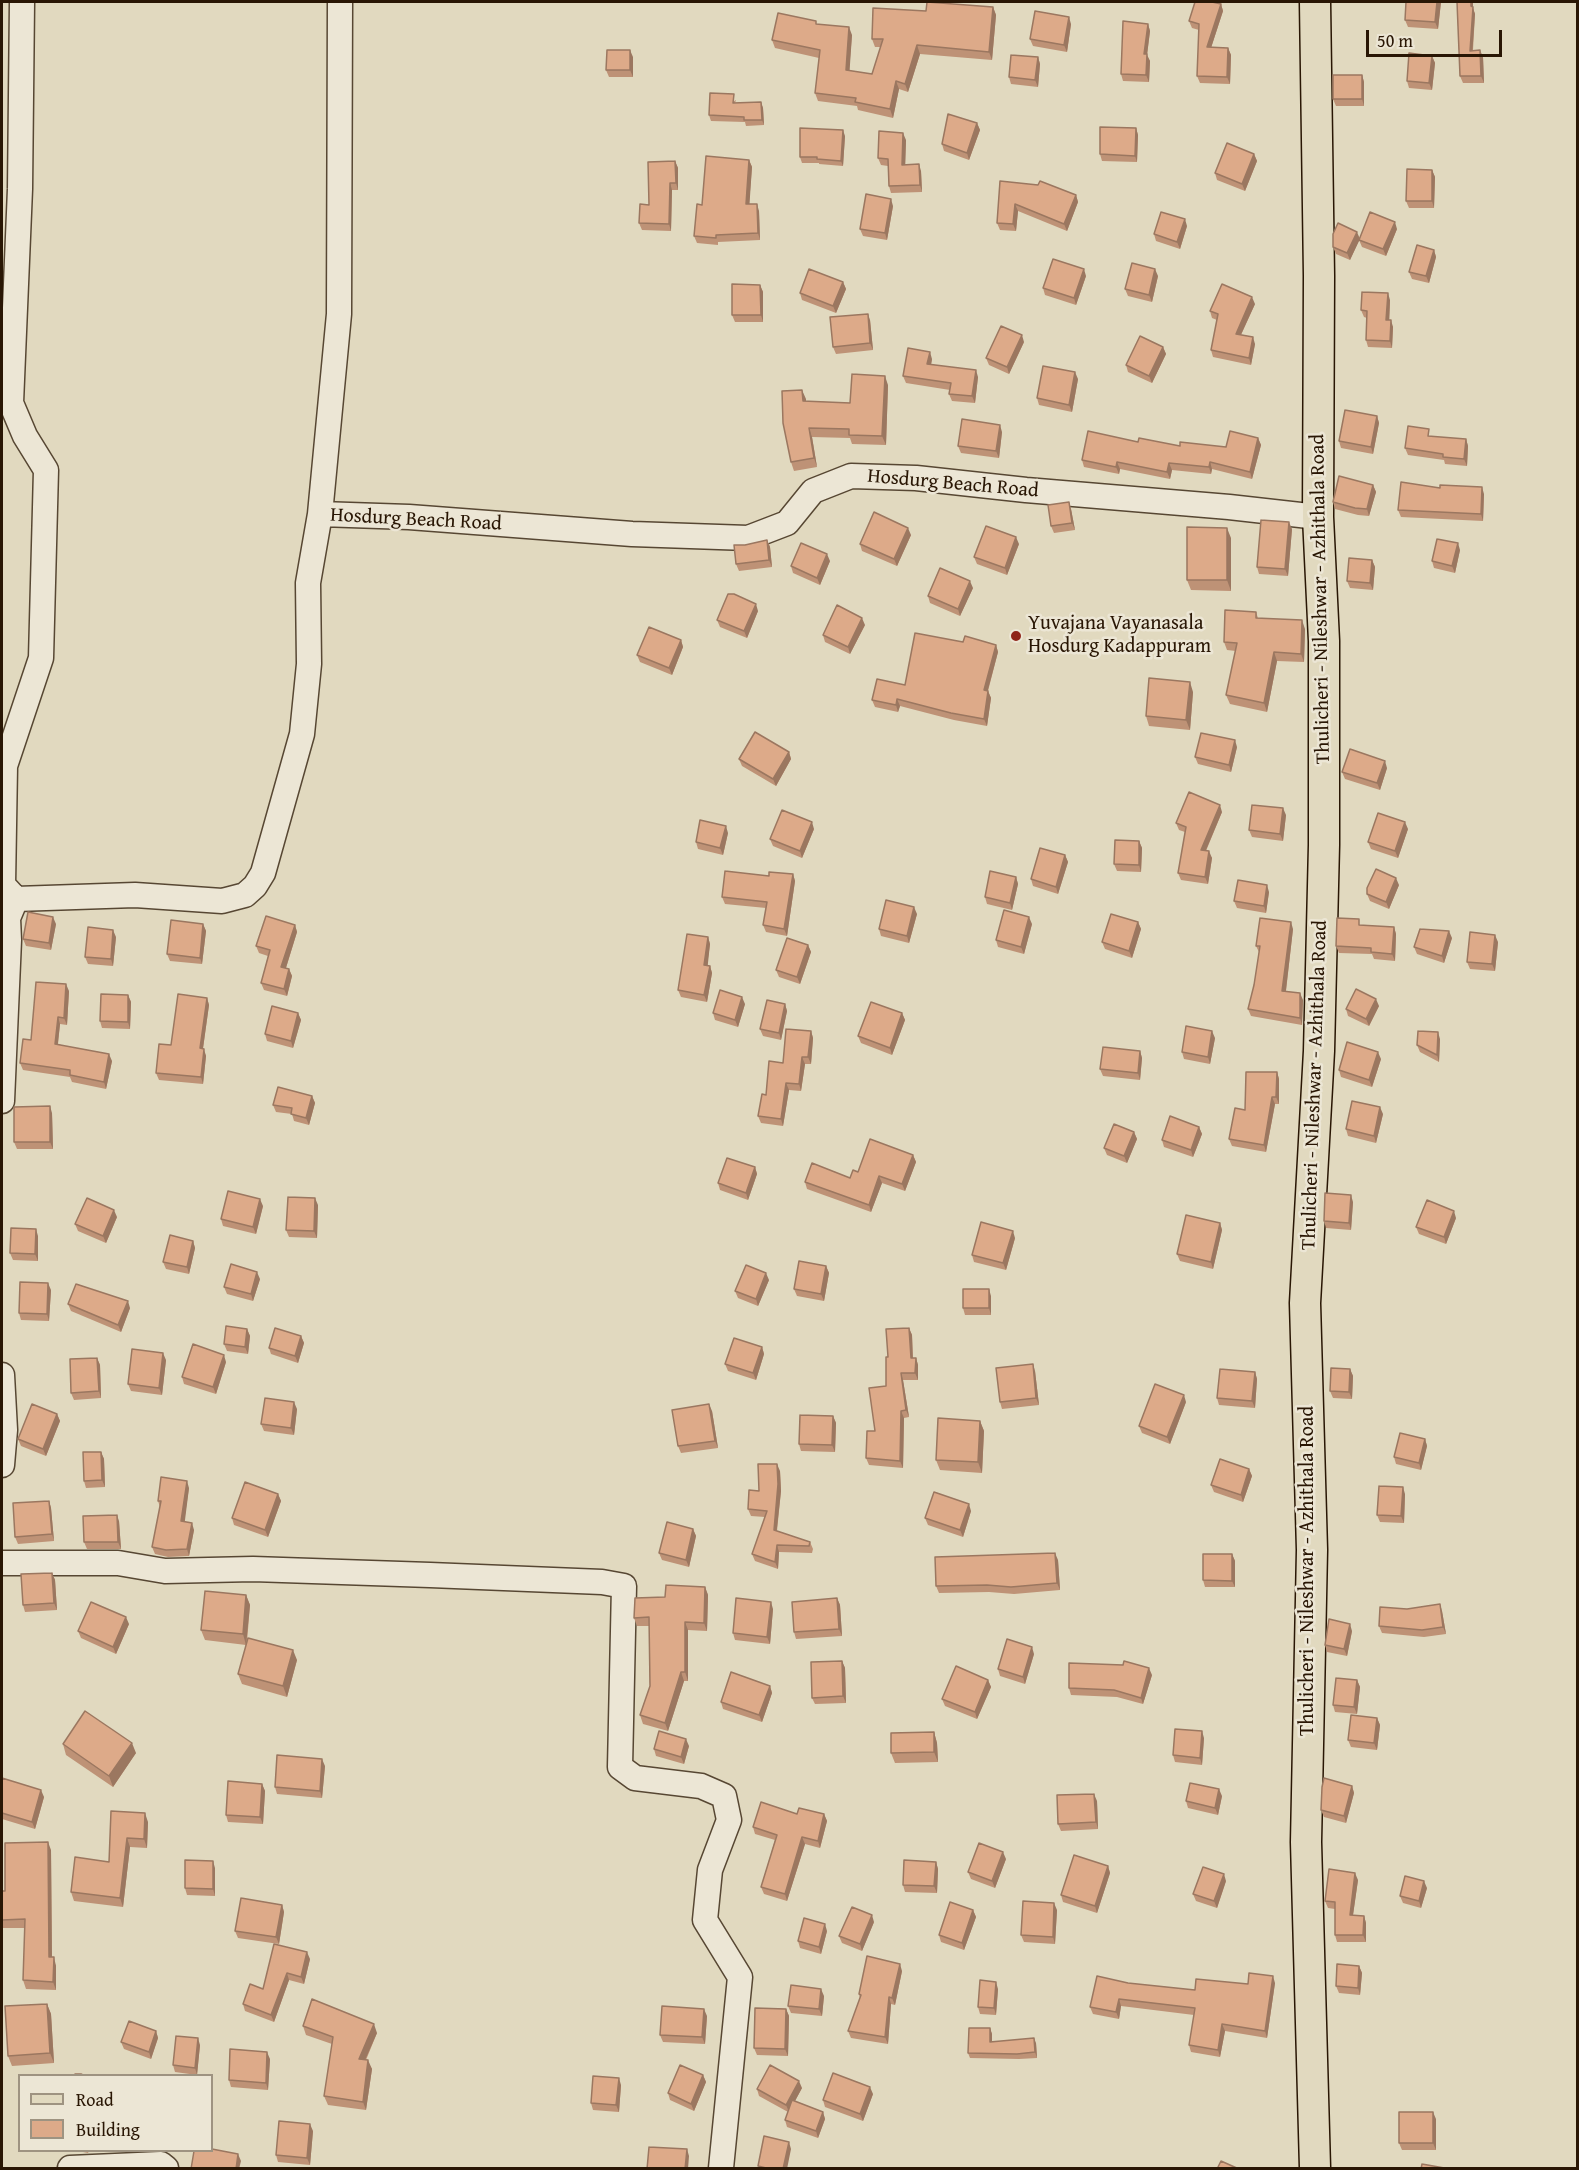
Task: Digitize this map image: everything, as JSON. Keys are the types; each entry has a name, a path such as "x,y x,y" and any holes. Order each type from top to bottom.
{"main road":[{"name":"Thulicheri - Nileshwar - Azhithala Road","path":"1315,2 1318,517 1324,641 1324,857 1319,1051 1305,1303 1311,1550 1306,1842 1315,2169"}],"street":[{"path":"2,1101 8,918 16,899 3,885 5,766 41,658 46,470 25,436 11,403 20,189 22,2"},
{"path":"320,514 339,314 340,2"},
{"name":"Hosdurg Beach Road","path":"16,899 135,895 222,901 245,895 255,886 263,873 302,734 309,664 308,583 320,514 409,517 632,534 748,538 786,523 813,491 851,477 916,477 1026,490 1318,517"},
{"path":"2,1375 5,1430 2,1465"},
{"path":"2,1563 118,1563 165,1571 253,1569 602,1582 624,1586 620,1767 634,1778 701,1786 724,1796 729,1820 710,1870 705,1920 740,1977 721,2169"},
{"path":"70,2169 160,2164 166,2169"}],"building":[{"path":"927,2 993,7 989,52 917,45 905,84 896,81 890,109 855,102 856,98 815,93 820,50 772,40 778,13 816,21 816,24 849,27 846,70 872,74 883,39 872,39 873,8 926,11"},
{"path":"1195,2 1221,4 1207,47 1228,48 1227,77 1197,76 1199,24 1189,21"},
{"path":"1406,2 1437,2 1435,22 1405,20"},
{"path":"1457,2 1471,2 1473,7 1470,51 1480,50 1481,76 1460,76"},
{"path":"1035,11 1069,17 1064,45 1030,39"},
{"path":"1123,21 1148,24 1144,54 1147,54 1146,75 1121,74"},
{"path":"607,50 630,50 630,70 606,70"},
{"path":"1409,53 1432,56 1429,83 1407,81"},
{"path":"1011,55 1038,57 1035,80 1009,77"},
{"path":"1333,75 1362,75 1362,99 1333,99"},
{"path":"710,93 734,94 733,103 761,102 762,120 709,115"},
{"path":"948,114 977,123 967,153 942,144"},
{"path":"1100,127 1136,128 1135,156 1100,154"},
{"path":"800,128 843,130 841,161 800,157"},
{"path":"879,131 903,133 902,165 919,164 920,185 889,186 888,159 878,158"},
{"path":"1227,143 1254,154 1242,184 1215,173"},
{"path":"706,156 749,160 746,204 757,204 758,233 716,235 716,238 694,236 697,204 702,205"},
{"path":"675,161 676,183 670,183 669,224 639,223 640,204 649,205 648,162"},
{"path":"1407,169 1432,170 1432,201 1406,201"},
{"path":"1000,181 1038,185 1040,181 1076,195 1064,224 1015,204 1013,224 997,223"},
{"path":"866,194 891,199 885,233 860,229"},
{"path":"1161,212 1185,219 1177,242 1154,234"},
{"path":"1370,212 1395,222 1383,249 1359,240"},
{"path":"1338,223 1357,232 1347,253 1333,247 1333,234"},
{"path":"1417,245 1434,250 1426,276 1409,272"},
{"path":"1053,259 1084,269 1074,298 1043,288"},
{"path":"1132,263 1155,269 1149,295 1125,289"},
{"path":"809,269 843,282 833,306 800,293"},
{"path":"732,284 760,285 761,315 732,315"},
{"path":"1222,284 1252,297 1236,334 1253,337 1249,358 1211,350 1218,314 1210,311"},
{"path":"1362,292 1388,293 1386,320 1391,320 1390,341 1366,340 1367,311 1361,310"},
{"path":"868,314 870,343 833,347 830,317"},
{"path":"1001,326 1022,335 1007,367 986,358"},
{"path":"1140,336 1163,347 1149,376 1126,365"},
{"path":"908,348 930,352 927,364 976,370 972,396 949,394 951,383 903,376"},
{"path":"1043,366 1075,372 1069,405 1037,398"},
{"path":"852,374 885,376 882,436 849,435 849,429 809,428 814,458 791,462 783,423 782,391 802,390 803,401 850,403"},
{"path":"1345,410 1377,416 1371,447 1339,441"},
{"path":"962,419 1000,425 996,451 958,446"},
{"path":"1408,426 1429,429 1428,436 1466,439 1464,459 1443,457 1443,454 1405,448"},
{"path":"1088,431 1138,442 1139,438 1180,446 1180,442 1226,447 1230,431 1258,438 1250,472 1210,462 1209,467 1169,463 1167,472 1117,462 1116,467 1082,460"},
{"path":"1339,476 1373,485 1367,509 1333,502"},
{"path":"1401,482 1440,488 1440,485 1482,487 1481,514 1398,510"},
{"path":"1069,502 1072,523 1051,526 1048,505"},
{"path":"874,512 908,528 894,559 860,544"},
{"path":"1261,520 1289,522 1285,569 1257,567"},
{"path":"986,526 1016,537 1005,568 974,557"},
{"path":"1187,527 1227,528 1227,580 1187,580"},
{"path":"1437,539 1458,543 1452,566 1432,561"},
{"path":"767,540 769,560 736,564 734,545"},
{"path":"801,543 827,554 817,578 791,566"},
{"path":"1349,558 1372,560 1370,583 1347,581"},
{"path":"940,568 970,581 958,609 928,596"},
{"path":"728,594 734,594 756,604 744,631 717,620"},
{"path":"837,605 862,618 848,647 823,635"},
{"path":"1225,610 1256,612 1256,618 1302,620 1301,654 1274,652 1264,703 1226,695 1237,643 1224,642"},
{"path":"649,627 681,640 669,668 637,655"},
{"path":"915,633 963,642 965,636 996,645 984,690 988,691 984,719 897,699 896,705 872,700 877,679 905,685"},
{"path":"1149,678 1190,682 1186,720 1146,716"},
{"path":"755,732 789,752 773,779 739,759"},
{"path":"1201,733 1235,740 1229,765 1195,757"},
{"path":"1350,749 1385,761 1377,783 1342,772"},
{"path":"1189,792 1220,805 1201,850 1209,851 1205,877 1178,873 1186,827 1176,823"},
{"path":"1252,805 1283,808 1280,834 1249,830"},
{"path":"782,810 812,822 800,851 770,839"},
{"path":"1378,813 1405,822 1395,851 1368,842"},
{"path":"700,820 726,826 720,848 696,842"},
{"path":"1115,840 1139,841 1139,865 1114,864"},
{"path":"1040,848 1065,855 1056,887 1031,879"},
{"path":"1376,869 1396,878 1386,902 1367,894 1367,888"},
{"path":"725,871 769,876 769,872 793,874 784,929 763,925 767,902 722,897"},
{"path":"990,871 1016,877 1010,903 985,897"},
{"path":"1238,880 1267,885 1264,906 1234,901"},
{"path":"886,900 914,907 907,936 879,929"},
{"path":"1004,910 1029,917 1021,947 996,940"},
{"path":"28,912 53,917 49,943 23,939"},
{"path":"1111,914 1138,922 1129,951 1102,942"},
{"path":"266,916 295,925 281,967 289,969 284,989 261,983 270,950 256,946"},
{"path":"1260,918 1291,922 1282,991 1300,993 1300,1018 1248,1009 1260,946 1256,946"},
{"path":"1337,918 1359,919 1359,925 1394,927 1392,954 1371,952 1371,948 1336,946"},
{"path":"171,920 203,924 200,958 167,954"},
{"path":"88,927 113,930 111,959 85,957"},
{"path":"1420,929 1449,931 1442,956 1414,947"},
{"path":"1470,932 1495,935 1492,964 1467,962"},
{"path":"687,934 708,937 704,965 710,966 704,995 678,990"},
{"path":"787,938 808,945 797,977 776,970"},
{"path":"36,982 66,984 64,1018 58,1017 55,1044 109,1054 104,1082 70,1075 70,1070 20,1063 23,1039 31,1040"},
{"path":"1356,989 1376,999 1366,1019 1346,1009"},
{"path":"720,990 742,997 735,1020 713,1013"},
{"path":"101,994 128,995 128,1022 100,1021"},
{"path":"178,994 207,998 200,1048 204,1049 201,1077 156,1073 159,1044 171,1045"},
{"path":"767,1000 785,1004 779,1033 760,1029"},
{"path":"871,1002 902,1013 890,1048 858,1036"},
{"path":"272,1006 298,1013 291,1041 265,1034"},
{"path":"1186,1026 1212,1031 1208,1057 1182,1052"},
{"path":"786,1029 811,1031 808,1057 802,1057 799,1084 786,1083 781,1119 758,1116 762,1094 766,1095 769,1061 783,1063"},
{"path":"1418,1031 1438,1032 1437,1055 1417,1045"},
{"path":"1347,1042 1378,1052 1369,1080 1339,1070"},
{"path":"1103,1047 1140,1051 1138,1073 1100,1069"},
{"path":"1246,1072 1277,1072 1276,1097 1272,1097 1264,1145 1229,1139 1235,1108 1245,1110"},
{"path":"278,1087 312,1096 306,1118 291,1114 292,1108 273,1105"},
{"path":"1352,1101 1380,1107 1374,1136 1346,1129"},
{"path":"50,1106 50,1142 14,1142 14,1107"},
{"path":"1170,1116 1199,1127 1191,1150 1162,1140"},
{"path":"1114,1124 1134,1132 1124,1156 1104,1148"},
{"path":"870,1139 913,1155 902,1184 879,1176 869,1205 805,1182 812,1163 850,1178 853,1170 858,1172"},
{"path":"727,1158 755,1167 746,1193 718,1183"},
{"path":"228,1191 260,1199 253,1227 221,1219"},
{"path":"1325,1193 1351,1195 1349,1223 1324,1221"},
{"path":"288,1197 315,1198 314,1231 286,1230"},
{"path":"87,1198 114,1210 103,1236 75,1224"},
{"path":"1427,1200 1454,1211 1444,1237 1416,1227"},
{"path":"1186,1215 1220,1223 1211,1262 1177,1254"},
{"path":"981,1222 1013,1231 1003,1263 972,1255"},
{"path":"11,1228 36,1229 35,1254 10,1253"},
{"path":"170,1235 193,1241 187,1267 163,1262"},
{"path":"799,1261 826,1266 821,1294 794,1289"},
{"path":"231,1264 257,1272 251,1294 224,1287"},
{"path":"746,1265 766,1273 756,1299 735,1291"},
{"path":"20,1282 48,1283 47,1314 19,1313"},
{"path":"76,1284 128,1301 118,1325 68,1304"},
{"path":"963,1289 989,1289 989,1308 963,1308"},
{"path":"226,1326 247,1329 245,1347 224,1344"},
{"path":"275,1328 301,1336 295,1356 269,1348"},
{"path":"909,1328 911,1358 916,1358 915,1373 901,1373 906,1410 901,1411 900,1461 866,1458 867,1431 875,1431 869,1388 886,1386 886,1357 888,1357 886,1329"},
{"path":"734,1338 762,1347 753,1373 725,1364"},
{"path":"193,1344 224,1355 213,1387 182,1377"},
{"path":"132,1349 163,1353 159,1388 128,1384"},
{"path":"97,1358 99,1391 71,1393 70,1359"},
{"path":"1033,1364 1036,1398 1000,1402 996,1368"},
{"path":"1331,1368 1350,1369 1349,1392 1330,1391"},
{"path":"1220,1369 1255,1372 1252,1401 1217,1398"},
{"path":"1155,1384 1184,1395 1167,1437 1139,1426"},
{"path":"265,1398 294,1402 291,1428 261,1424"},
{"path":"32,1404 57,1414 43,1449 18,1439"},
{"path":"709,1404 715,1441 678,1446 672,1410"},
{"path":"800,1415 833,1416 832,1445 799,1444"},
{"path":"938,1418 980,1421 978,1462 936,1460"},
{"path":"1400,1433 1425,1439 1419,1463 1394,1457"},
{"path":"83,1452 101,1452 102,1480 84,1481"},
{"path":"1220,1459 1249,1469 1241,1495 1211,1485"},
{"path":"758,1464 777,1464 778,1484 774,1530 810,1542 809,1546 777,1545 775,1562 752,1554 767,1511 748,1509 749,1490 759,1491"},
{"path":"161,1477 187,1481 181,1521 192,1523 187,1549 166,1550 152,1547 161,1501 158,1501"},
{"path":"245,1482 278,1494 265,1530 232,1518"},
{"path":"1379,1486 1403,1487 1401,1516 1377,1515"},
{"path":"934,1492 969,1504 960,1530 925,1518"},
{"path":"49,1501 52,1534 15,1537 13,1503"},
{"path":"117,1515 118,1542 84,1542 83,1516"},
{"path":"667,1522 693,1529 686,1560 659,1553"},
{"path":"1055,1553 1057,1583 1011,1587 936,1586 935,1557"},
{"path":"1203,1554 1232,1554 1232,1581 1203,1580"},
{"path":"52,1573 54,1603 23,1605 21,1574"},
{"path":"666,1585 705,1587 704,1623 685,1622 685,1672 681,1672 665,1723 640,1715 650,1686 649,1617 634,1618 635,1598 665,1597"},
{"path":"205,1591 246,1595 243,1634 201,1630"},
{"path":"736,1598 771,1602 767,1637 733,1633"},
{"path":"837,1598 839,1629 794,1632 792,1602"},
{"path":"91,1602 126,1617 113,1647 78,1631"},
{"path":"1440,1604 1443,1627 1422,1630 1379,1626 1380,1607 1407,1609"},
{"path":"1329,1619 1350,1624 1344,1649 1325,1645"},
{"path":"248,1638 293,1650 283,1686 238,1674"},
{"path":"1007,1639 1032,1647 1023,1677 998,1669"},
{"path":"842,1661 843,1696 812,1698 811,1662"},
{"path":"1124,1661 1149,1668 1141,1698 1114,1690 1069,1688 1069,1663 1123,1665"},
{"path":"956,1666 988,1680 975,1712 942,1699"},
{"path":"731,1672 770,1686 759,1715 721,1702"},
{"path":"1336,1678 1357,1680 1354,1707 1333,1705"},
{"path":"85,1711 132,1743 109,1776 63,1744"},
{"path":"1351,1715 1377,1718 1374,1743 1348,1740"},
{"path":"1175,1729 1202,1731 1200,1758 1173,1755"},
{"path":"659,1731 686,1739 681,1757 654,1749"},
{"path":"934,1732 934,1752 891,1753 891,1733"},
{"path":"277,1755 322,1759 320,1791 275,1787"},
{"path":"2,1778 41,1790 32,1822 2,1813"},
{"path":"1324,1778 1352,1786 1344,1816 1321,1810"},
{"path":"228,1781 262,1784 260,1817 226,1815"},
{"path":"1190,1783 1219,1789 1215,1808 1186,1801"},
{"path":"1094,1794 1096,1822 1058,1824 1057,1795"},
{"path":"761,1802 797,1814 799,1808 824,1814 818,1841 802,1837 785,1894 761,1887 777,1835 753,1827"},
{"path":"111,1811 145,1813 144,1839 127,1838 120,1898 71,1892 75,1857 109,1862"},
{"path":"48,1842 49,1957 54,1957 53,1982 23,1980 25,1919 2,1920 2,1891 5,1891 5,1843"},
{"path":"979,1843 1003,1852 992,1881 968,1872"},
{"path":"1074,1855 1108,1866 1095,1906 1061,1895"},
{"path":"185,1860 213,1861 213,1889 185,1888"},
{"path":"904,1860 936,1862 934,1886 903,1885"},
{"path":"1203,1867 1224,1874 1214,1901 1193,1894"},
{"path":"1329,1869 1355,1873 1350,1915 1364,1916 1363,1935 1335,1935 1335,1902 1325,1901"},
{"path":"1405,1876 1424,1881 1419,1901 1400,1896"},
{"path":"241,1898 282,1905 276,1937 235,1931"},
{"path":"1023,1901 1054,1903 1053,1937 1021,1935"},
{"path":"950,1902 973,1910 962,1943 939,1935"},
{"path":"852,1907 872,1915 860,1944 839,1936"},
{"path":"804,1918 825,1924 819,1947 798,1941"},
{"path":"274,1944 307,1952 301,1977 287,1973 271,2015 243,2004 250,1984 263,1989"},
{"path":"867,1956 900,1964 892,1998 889,1997 885,2037 848,2031 861,1995 859,1994"},
{"path":"1337,1964 1359,1966 1358,1988 1336,1986"},
{"path":"1249,1973 1273,1976 1265,2031 1222,2024 1218,2050 1189,2045 1195,2008 1119,1999 1116,2012 1090,2007 1097,1976 1128,1983 1195,1990 1196,1979 1248,1984"},
{"path":"980,1980 996,1982 994,2008 978,2007"},
{"path":"791,1985 821,1989 819,2009 788,2006"},
{"path":"312,1999 374,2024 359,2059 368,2060 363,2102 324,2096 333,2037 303,2026"},
{"path":"47,2004 50,2053 8,2056 5,2006"},
{"path":"662,2006 704,2009 702,2037 660,2035"},
{"path":"755,2008 786,2009 785,2049 754,2048"},
{"path":"129,2021 156,2031 149,2052 121,2042"},
{"path":"969,2028 990,2028 990,2042 1034,2038 1035,2052 968,2053"},
{"path":"176,2036 198,2038 195,2068 173,2065"},
{"path":"230,2049 267,2052 266,2083 229,2080"},
{"path":"680,2065 703,2075 691,2104 668,2093"},
{"path":"770,2065 799,2081 786,2105 757,2089"},
{"path":"833,2073 870,2087 860,2114 823,2100"},
{"path":"593,2076 619,2078 616,2105 591,2103"},
{"path":"792,2100 823,2112 816,2131 785,2120"},
{"path":"1399,2112 1433,2112 1433,2143 1399,2143"},
{"path":"279,2121 310,2124 307,2158 276,2155"},
{"path":"764,2136 789,2142 783,2169 758,2166"},
{"path":"649,2147 687,2149 685,2169 647,2169"},
{"path":"213,2149 238,2154 236,2169 191,2169 194,2152 213,2152"},
{"path":"1221,2161 1239,2169 1217,2169"},
{"path":"1422,2164 1450,2169 1421,2169"}],"place":[{"name":"Yuvajana Vayanasala Hosdurg Kadappuram","path":"1016,636"}]}
